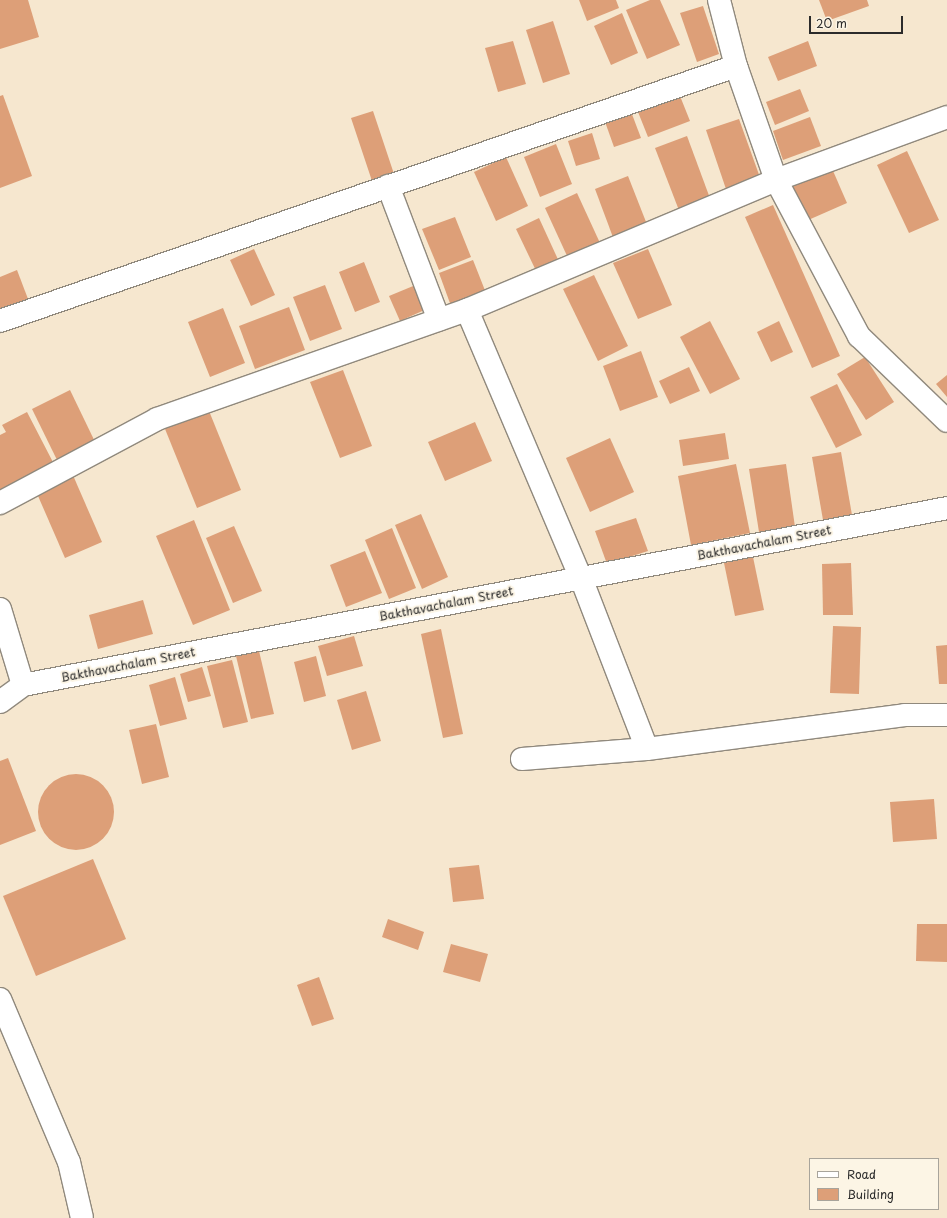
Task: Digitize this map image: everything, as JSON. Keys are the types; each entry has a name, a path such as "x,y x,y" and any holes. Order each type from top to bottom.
{"street":[{"path":"719,0 736,66 776,180 860,336 947,421"},
{"path":"0,321 736,66"},
{"path":"0,503 157,419 467,310 776,180 947,117"},
{"path":"388,186 439,320"},
{"path":"467,310 581,578 647,749"},
{"name":"Bakthavachalam Street","path":"23,686 947,508"},
{"path":"0,609 23,686 0,702"},
{"path":"522,758 647,749 905,715 947,715"},
{"path":"0,999 69,1162 82,1218"}],"building":[{"path":"0,0 28,0 39,37 0,49"},
{"path":"579,0 616,0 619,8 587,21"},
{"path":"650,0 660,0 680,45 647,59 626,10"},
{"path":"819,0 867,0 869,6 827,21"},
{"path":"703,6 719,54 697,62 680,13"},
{"path":"622,13 638,53 611,65 594,26"},
{"path":"553,21 570,74 543,83 526,30"},
{"path":"513,41 526,84 498,92 485,48"},
{"path":"808,41 817,66 778,81 768,57"},
{"path":"800,89 809,111 775,125 766,102"},
{"path":"678,91 690,121 648,137 636,107"},
{"path":"3,95 32,176 0,188 0,96"},
{"path":"630,109 641,138 614,147 604,119"},
{"path":"373,111 394,174 372,181 351,118"},
{"path":"810,117 821,146 783,160 773,131"},
{"path":"739,119 762,183 728,195 706,130"},
{"path":"592,133 600,159 576,166 568,141"},
{"path":"687,136 711,201 680,213 655,148"},
{"path":"556,144 572,184 540,197 524,157"},
{"path":"907,151 939,220 909,233 877,165"},
{"path":"506,157 528,206 496,221 474,172"},
{"path":"830,164 847,203 806,221 789,182"},
{"path":"628,176 648,227 614,240 595,189"},
{"path":"577,193 600,243 568,258 545,208"},
{"path":"773,205 840,356 812,368 745,217"},
{"path":"455,217 471,257 439,270 422,229"},
{"path":"539,218 561,266 539,277 516,229"},
{"path":"254,249 275,295 251,306 230,260"},
{"path":"648,249 672,305 638,319 613,263"},
{"path":"473,260 486,293 451,306 439,273"},
{"path":"364,262 380,302 355,312 339,272"},
{"path":"17,270 28,299 0,310 0,277"},
{"path":"594,275 628,346 598,361 563,289"},
{"path":"418,284 429,308 400,321 389,296"},
{"path":"325,285 342,329 310,341 293,297"},
{"path":"289,307 305,350 255,369 239,326"},
{"path":"223,308 245,363 210,377 188,322"},
{"path":"710,321 740,379 710,394 680,337"},
{"path":"779,321 793,352 771,362 757,332"},
{"path":"641,351 658,397 620,411 603,366"},
{"path":"865,357 894,402 866,420 837,374"},
{"path":"689,367 700,391 670,404 659,381"},
{"path":"343,370 372,446 340,458 310,382"},
{"path":"947,375 947,397 936,384"},
{"path":"837,384 862,435 836,448 810,397"},
{"path":"70,390 97,446 59,464 32,409"},
{"path":"207,406 241,490 197,508 163,424"},
{"path":"27,412 56,468 0,496 0,435 6,432 2,425"},
{"path":"475,422 492,461 445,481 428,442"},
{"path":"725,433 729,459 683,466 679,440"},
{"path":"610,438 634,492 590,512 566,458"},
{"path":"841,452 852,515 823,520 812,457"},
{"path":"736,464 750,533 691,545 678,476"},
{"path":"786,464 795,527 759,532 749,469"},
{"path":"72,473 102,542 65,558 35,489"},
{"path":"421,514 448,577 422,589 395,525"},
{"path":"636,518 648,551 607,564 595,531"},
{"path":"194,520 230,610 193,625 156,536"},
{"path":"234,526 262,591 233,603 206,538"},
{"path":"392,528 416,588 389,599 365,540"},
{"path":"365,551 382,593 346,607 330,565"},
{"path":"753,557 764,610 735,616 724,563"},
{"path":"851,563 853,615 823,615 822,564"},
{"path":"143,600 153,634 98,649 89,615"},
{"path":"833,626 861,627 859,694 830,693"},
{"path":"441,629 463,734 443,738 421,634"},
{"path":"354,636 363,666 327,676 318,646"},
{"path":"947,645 947,684 939,684 936,646"},
{"path":"259,651 274,714 251,719 236,656"},
{"path":"316,656 326,696 304,702 294,662"},
{"path":"232,660 248,722 223,728 207,666"},
{"path":"202,667 211,696 188,702 180,674"},
{"path":"175,677 187,719 160,726 149,685"},
{"path":"366,691 381,741 352,750 337,700"},
{"path":"156,724 169,777 142,784 129,730"},
{"path":"8,758 36,831 0,845 0,761"},
{"path":"76,774 90,777 103,785 111,798 114,812 111,826 103,839 90,847 76,850 62,847 49,839 41,826 38,812 41,798 49,785 62,777"},
{"path":"934,799 937,839 893,842 890,802"},
{"path":"93,859 126,939 36,976 3,896"},
{"path":"479,865 484,899 453,902 449,868"},
{"path":"388,919 424,932 418,950 382,937"},
{"path":"917,924 947,924 947,962 916,961"},
{"path":"451,944 488,954 480,982 443,972"},
{"path":"319,977 334,1019 312,1026 297,985"}]}
